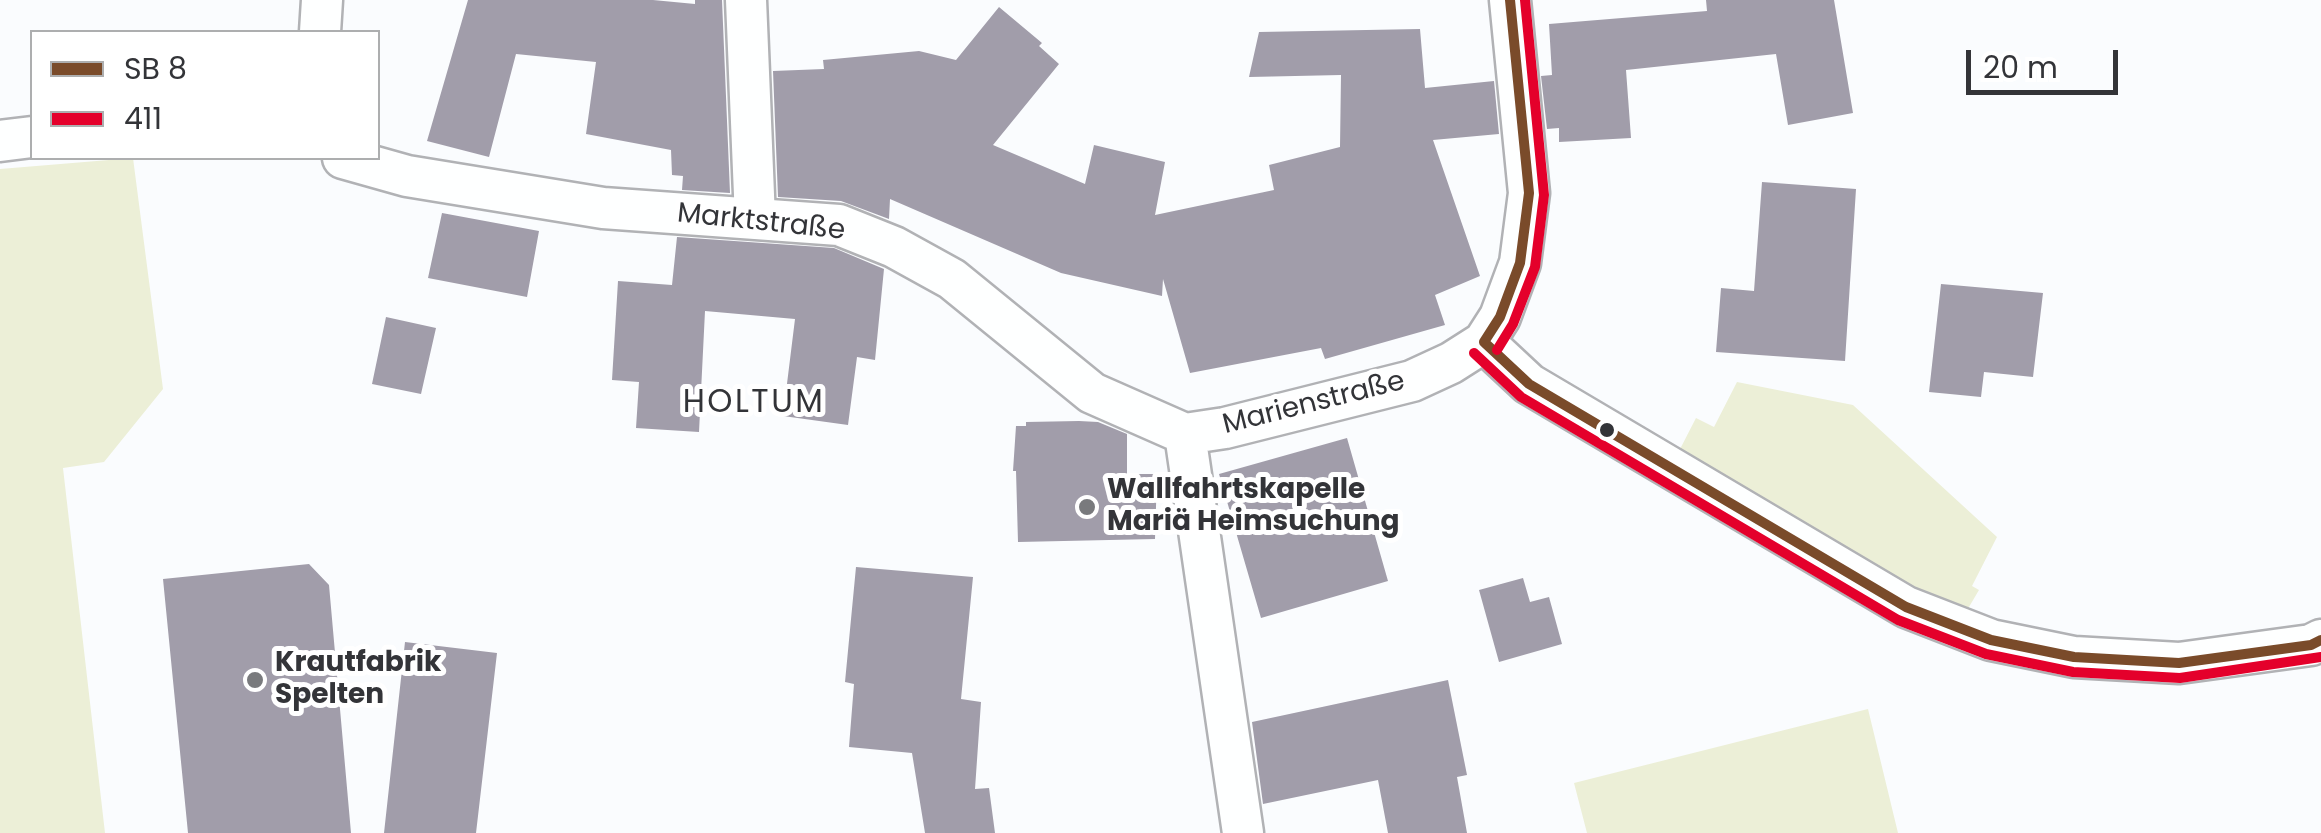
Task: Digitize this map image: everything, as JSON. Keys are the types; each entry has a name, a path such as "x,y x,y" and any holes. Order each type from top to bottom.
{"street":[{"path":"320,30 322,0"},
{"path":"746,0 755,220"},
{"path":"1510,0 1530,193 1520,263 1500,317 1484,342 1529,384 1906,607 1991,640 2074,657 2179,663 2311,646 2321,640"},
{"path":"0,140 30,137"},
{"name":"Marktstraße","path":"350,160 408,176 604,208 840,225 894,247 952,279 1092,392 1185,434"},
{"name":"Marienstraße","path":"1243,833 1185,434 1226,428 1412,381 1451,364 1484,342"}],"green space":[{"path":"133,160 163,389 104,462 63,468 105,833 0,833 0,169"},
{"path":"1737,382 1853,405 1997,537 1972,586 1979,590 1966,612 1923,594 1678,453 1696,418 1714,427"},
{"path":"1868,709 1898,833 1587,833 1574,783"}],"building":[{"path":"468,0 653,0 695,4 695,0 722,0 730,193 682,190 683,176 672,175 671,150 586,134 596,62 516,54 489,157 427,141"},
{"path":"1706,0 1834,0 1853,113 1788,125 1776,54 1626,70 1631,138 1559,142 1559,128 1547,129 1541,76 1552,75 1549,24 1707,11"},
{"path":"999,7 1042,43 1039,46 1059,64 993,145 1085,184 1094,145 1165,162 1155,215 1274,190 1269,165 1340,147 1341,75 1249,77 1259,32 1420,29 1425,88 1494,81 1499,134 1433,140 1480,276 1435,295 1445,325 1325,359 1321,348 1190,373 1163,279 1162,296 1061,273 890,199 889,219 841,201 778,197 773,71 824,69 823,60 919,51 956,60"},
{"path":"1762,182 1856,189 1845,361 1716,352 1721,288 1754,291"},
{"path":"442,213 539,231 527,297 428,278"},
{"path":"677,237 834,248 884,269 875,360 857,357 848,425 783,416 795,319 705,311 699,432 636,428 639,382 612,380 618,281 672,285"},
{"path":"1941,284 2043,293 2033,377 1984,372 1981,397 1929,392"},
{"path":"386,317 436,328 421,394 372,384"},
{"name":"Wallfahrtskapelle Mariä Heimsuchung","path":"1026,422 1098,422 1127,434 1127,474 1157,474 1155,539 1018,542 1013,471 1016,426 1026,426"},
{"path":"1347,438 1388,581 1261,618 1219,474"},
{"name":"Krautfabrik Spelten","path":"309,564 329,585 351,833 188,833 163,579"},
{"path":"856,567 973,577 961,699 981,702 975,789 989,788 995,833 925,833 912,753 849,747 854,684 845,682"},
{"path":"1523,578 1530,602 1549,597 1562,644 1499,662 1479,590"},
{"path":"405,642 497,653 476,833 384,833"},
{"path":"1448,680 1467,775 1457,777 1467,833 1388,833 1378,780 1263,804 1252,722"}],"transit line":[{"path":"1484,342 1500,317 1520,263 1529,193 1510,0"},
{"name":"411","path":"1497,350 1513,324 1535,267 1544,195 1525,0"},
{"path":"1484,342 1529,384 1906,607 1991,640 2074,657 2179,663 2311,645 2321,640"},
{"name":"411","path":"1474,353 1521,397 1898,620 1986,654 2073,672 2180,678 2321,657"}],"place":[{"name":"Wallfahrtskapelle Mariä Heimsuchung","path":"1087,507"},
{"name":"Krautfabrik Spelten","path":"255,680"}],"district":[{"name":"HOLTUM","path":"754,404"}]}
